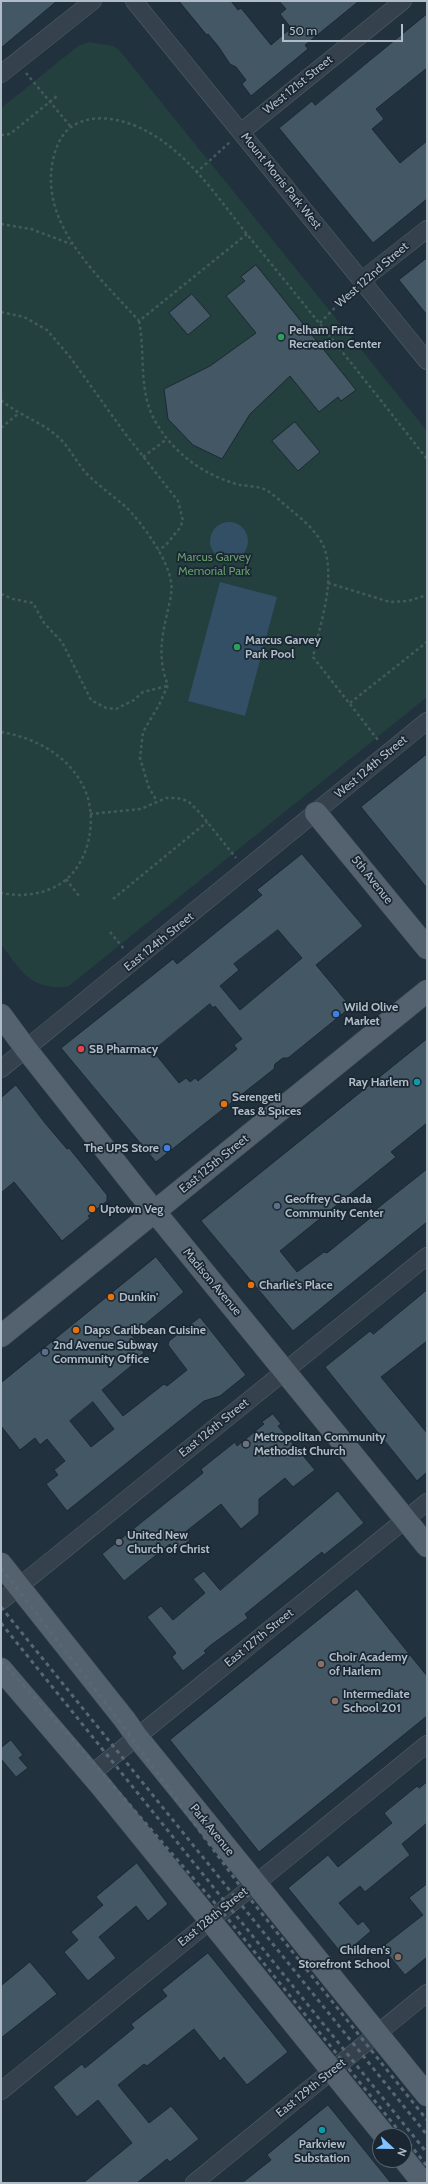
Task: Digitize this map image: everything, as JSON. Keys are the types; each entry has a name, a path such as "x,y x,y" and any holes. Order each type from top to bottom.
{"main road":[{"name":"5th Avenue","path":"316,813 427,948"},
{"name":"East 125th Street","path":"1,1336 427,991"},
{"name":"Madison Avenue","path":"1,1015 26,1049 155,1212 427,1546"},
{"name":"Park Avenue","path":"1,1564 137,1737 427,2095"},
{"path":"1,1669 91,1774 378,2128"},
{"path":"411,2168 423,2183"}],"street":[{"path":"1,74 93,1"},
{"name":"Mount Morris Park West","path":"134,1 427,362"},
{"name":"West 121st Street","path":"241,132 403,1"},
{"name":"West 122nd Street","path":"361,281 427,229"},
{"name":"West 124th Street","path":"316,813 427,721"},
{"name":"East 124th Street","path":"1,1069 316,813"},
{"name":"East 126th Street","path":"1,1601 427,1256"},
{"name":"East 127th Street","path":"91,1774 427,1502"},
{"name":"East 128th Street","path":"1,2091 427,1744"},
{"name":"East 129th Street","path":"194,2183 427,1993"}],"path":[{"path":"16,61 71,126"},
{"path":"1,135 10,134 57,96"},
{"path":"388,752 313,657 328,583 324,549 312,529 296,514 262,488 240,485 200,469 182,455 157,425 146,396 139,321 71,244 57,213 51,192 50,174 54,155 60,138 71,126 78,122 97,119 115,119 131,124 150,133 178,152 320,323 427,459"},
{"path":"196,173 241,132"},
{"path":"1,224 30,229 71,244"},
{"path":"139,321 247,234"},
{"name":"West 122nd Street","path":"320,323 361,281"},
{"path":"1,312 24,317 47,330 70,357 143,457 178,501 183,521 179,529 165,546 158,550"},
{"path":"1,400 19,413 58,436 87,474 128,509 164,560 172,583 160,657 162,670 168,686 159,706 143,732 140,758 149,788 157,801"},
{"path":"1,428 19,413"},
{"path":"143,457 168,439"},
{"path":"328,583 390,602 408,601 427,595"},
{"path":"1,594 13,599 32,603 44,623 62,642 85,691 91,700 116,709 134,700 143,692 168,686"},
{"path":"350,703 427,642"},
{"path":"1,732 34,740 49,749 64,761 76,774 86,791 90,814 89,842 77,866 61,884 46,891 32,894 16,896 1,893"},
{"path":"90,814 141,809 157,801 177,798 188,801 247,870"},
{"path":"113,899 207,822"},
{"path":"66,878 80,896"}],"green space":[{"name":"Marcus Garvey Memorial Park","path":"89,42 114,46 120,51 427,431 427,697 69,986 53,987 35,982 29,978 1,945 1,108 78,46"}],"water":[{"path":"225,522 233,522 243,527 247,534 247,548 243,555 233,560 225,560 215,555 213,552 210,545 210,537 215,527 218,525"},
{"path":"220,582 277,597 245,716 188,701"}],"building":[{"path":"1,1 57,1 1,48"},
{"path":"179,1 231,1 238,10 241,8 271,45 291,28 280,14 286,9 279,1 359,1 305,45 308,49 251,96 242,84 246,80 236,67 230,64 218,46"},
{"path":"427,14 427,68 376,109 384,119 372,129 400,163 427,141 427,199 373,243 279,128 312,101 315,105"},
{"path":"427,258 427,315 399,280"},
{"path":"256,265 356,390 341,401 338,397 319,412 290,376 250,414 222,459 193,445 168,419 164,389 210,366 256,333 226,296 245,281 241,277"},
{"path":"192,294 211,316 188,335 169,313"},
{"path":"295,422 320,452 298,471 272,441"},
{"path":"427,754 427,888 361,807"},
{"path":"302,854 363,926 316,965 351,1007 288,1058 283,1058 275,1064 274,1069 156,1162 61,1048 173,959 177,964 262,895 257,890","holes":["278,930 302,958 240,1010 220,986 239,970 234,964","210,1004 213,1008 215,1006 242,1039 234,1045 237,1049 198,1081 195,1078 190,1082 186,1078 179,1083 153,1051"]},
{"path":"427,1039 427,1123 391,1152 396,1157 280,1251 297,1272 324,1252 327,1253 374,1215 373,1212 427,1169 427,1222 293,1331 201,1221"},
{"path":"16,1085 45,1123 67,1149 69,1148 107,1195 107,1201 88,1216 90,1218 62,1241 14,1182 1,1193 1,1098"},
{"path":"156,1257 184,1292 132,1335 144,1353 134,1361 136,1362 102,1390 123,1416 164,1384 167,1386 187,1370 168,1345 169,1341 200,1317 246,1375 220,1396 204,1401 67,1511 46,1484 58,1475 54,1470 65,1461 47,1439 40,1445 35,1438 20,1450 1,1426 1,1383","holes":["93,1402 114,1429 91,1447 70,1421"]},
{"path":"427,1290 427,1341 381,1377 427,1433 427,1472 417,1481 325,1367 370,1331 373,1334"},
{"path":"273,1414 281,1424 278,1426 315,1470 293,1487 285,1478 259,1499 259,1514 241,1529 221,1504 184,1533 190,1540 176,1551 170,1544 124,1581 102,1554 203,1473 201,1469 235,1442 237,1446 264,1424 262,1422"},
{"path":"338,1491 364,1523 324,1555 322,1552 245,1614 248,1618 211,1645 204,1651 206,1653 183,1671 172,1657 176,1653 147,1617 161,1606 173,1620 205,1593 193,1579 204,1571 220,1590"},
{"path":"357,1589 427,1676 427,1716 259,1852 170,1740"},
{"path":"11,1740 23,1755 19,1758 28,1768 16,1777 1,1759 1,1748"},
{"path":"427,1782 427,1823 402,1844 410,1855 365,1892 360,1886 339,1903 358,1925 363,1921 371,1931 343,1955 288,1888 328,1855 338,1867 392,1823 384,1813 417,1786 419,1788"},
{"path":"137,1863 168,1904 148,1921 136,1906 99,1937 116,1958 88,1981 64,1952 78,1940 71,1932 103,1905 96,1897"},
{"path":"427,1884 427,1957 405,1975 382,1947 423,1915 409,1898"},
{"path":"208,1953 288,2052 247,2085 224,2057 220,2061 194,2029 147,2066 144,2064 118,2085 149,2123 171,2106 199,2139 170,2162 167,2159 137,2183 83,2183 132,2143 98,2100 77,2117 53,2087 82,2064 85,2068 134,2028 131,2024 167,1996 162,1990"},
{"path":"30,1962 57,1994 1,2038 1,1986"},
{"name":"Parkview Substation","path":"328,2105 372,2159 372,2168 379,2168 391,2183 242,2183 271,2160 267,2155"}],"railway":[{"path":"1,1568 108,1706 243,1890 427,2120"},
{"path":"1,1607 427,2135"},
{"path":"1,1623 427,2153"},
{"path":"1,1661 70,1736 220,1909 397,2128"},
{"path":"412,2147 427,2166"}],"place":[{"name":"Pelham Fritz Recreation Center","path":"281,337"},
{"name":"Marcus Garvey Park Pool","path":"237,647"},
{"name":"Wild Olive Market","path":"336,1014"},
{"name":"SB Pharmacy","path":"81,1049"},
{"name":"Ray Harlem","path":"417,1082"},
{"name":"Serengeti Teas & Spices","path":"224,1104"},
{"name":"The UPS Store","path":"167,1148"},
{"name":"Geoffrey Canada Community Center","path":"277,1206"},
{"name":"Uptown Veg","path":"92,1209"},
{"name":"Charlie's Place","path":"251,1285"},
{"name":"Dunkin'","path":"111,1297"},
{"name":"Daps Caribbean Cuisine","path":"76,1330"},
{"name":"2nd Avenue Subway Community Office","path":"45,1352"},
{"name":"Metropolitan Community Methodist Church","path":"246,1444"},
{"name":"United New Church of Christ","path":"119,1542"},
{"name":"Choir Academy of Harlem","path":"321,1664"},
{"name":"Intermediate School 201","path":"335,1701"},
{"name":"Children's Storefront School","path":"398,1957"},
{"name":"Parkview Substation","path":"322,2130"}]}
